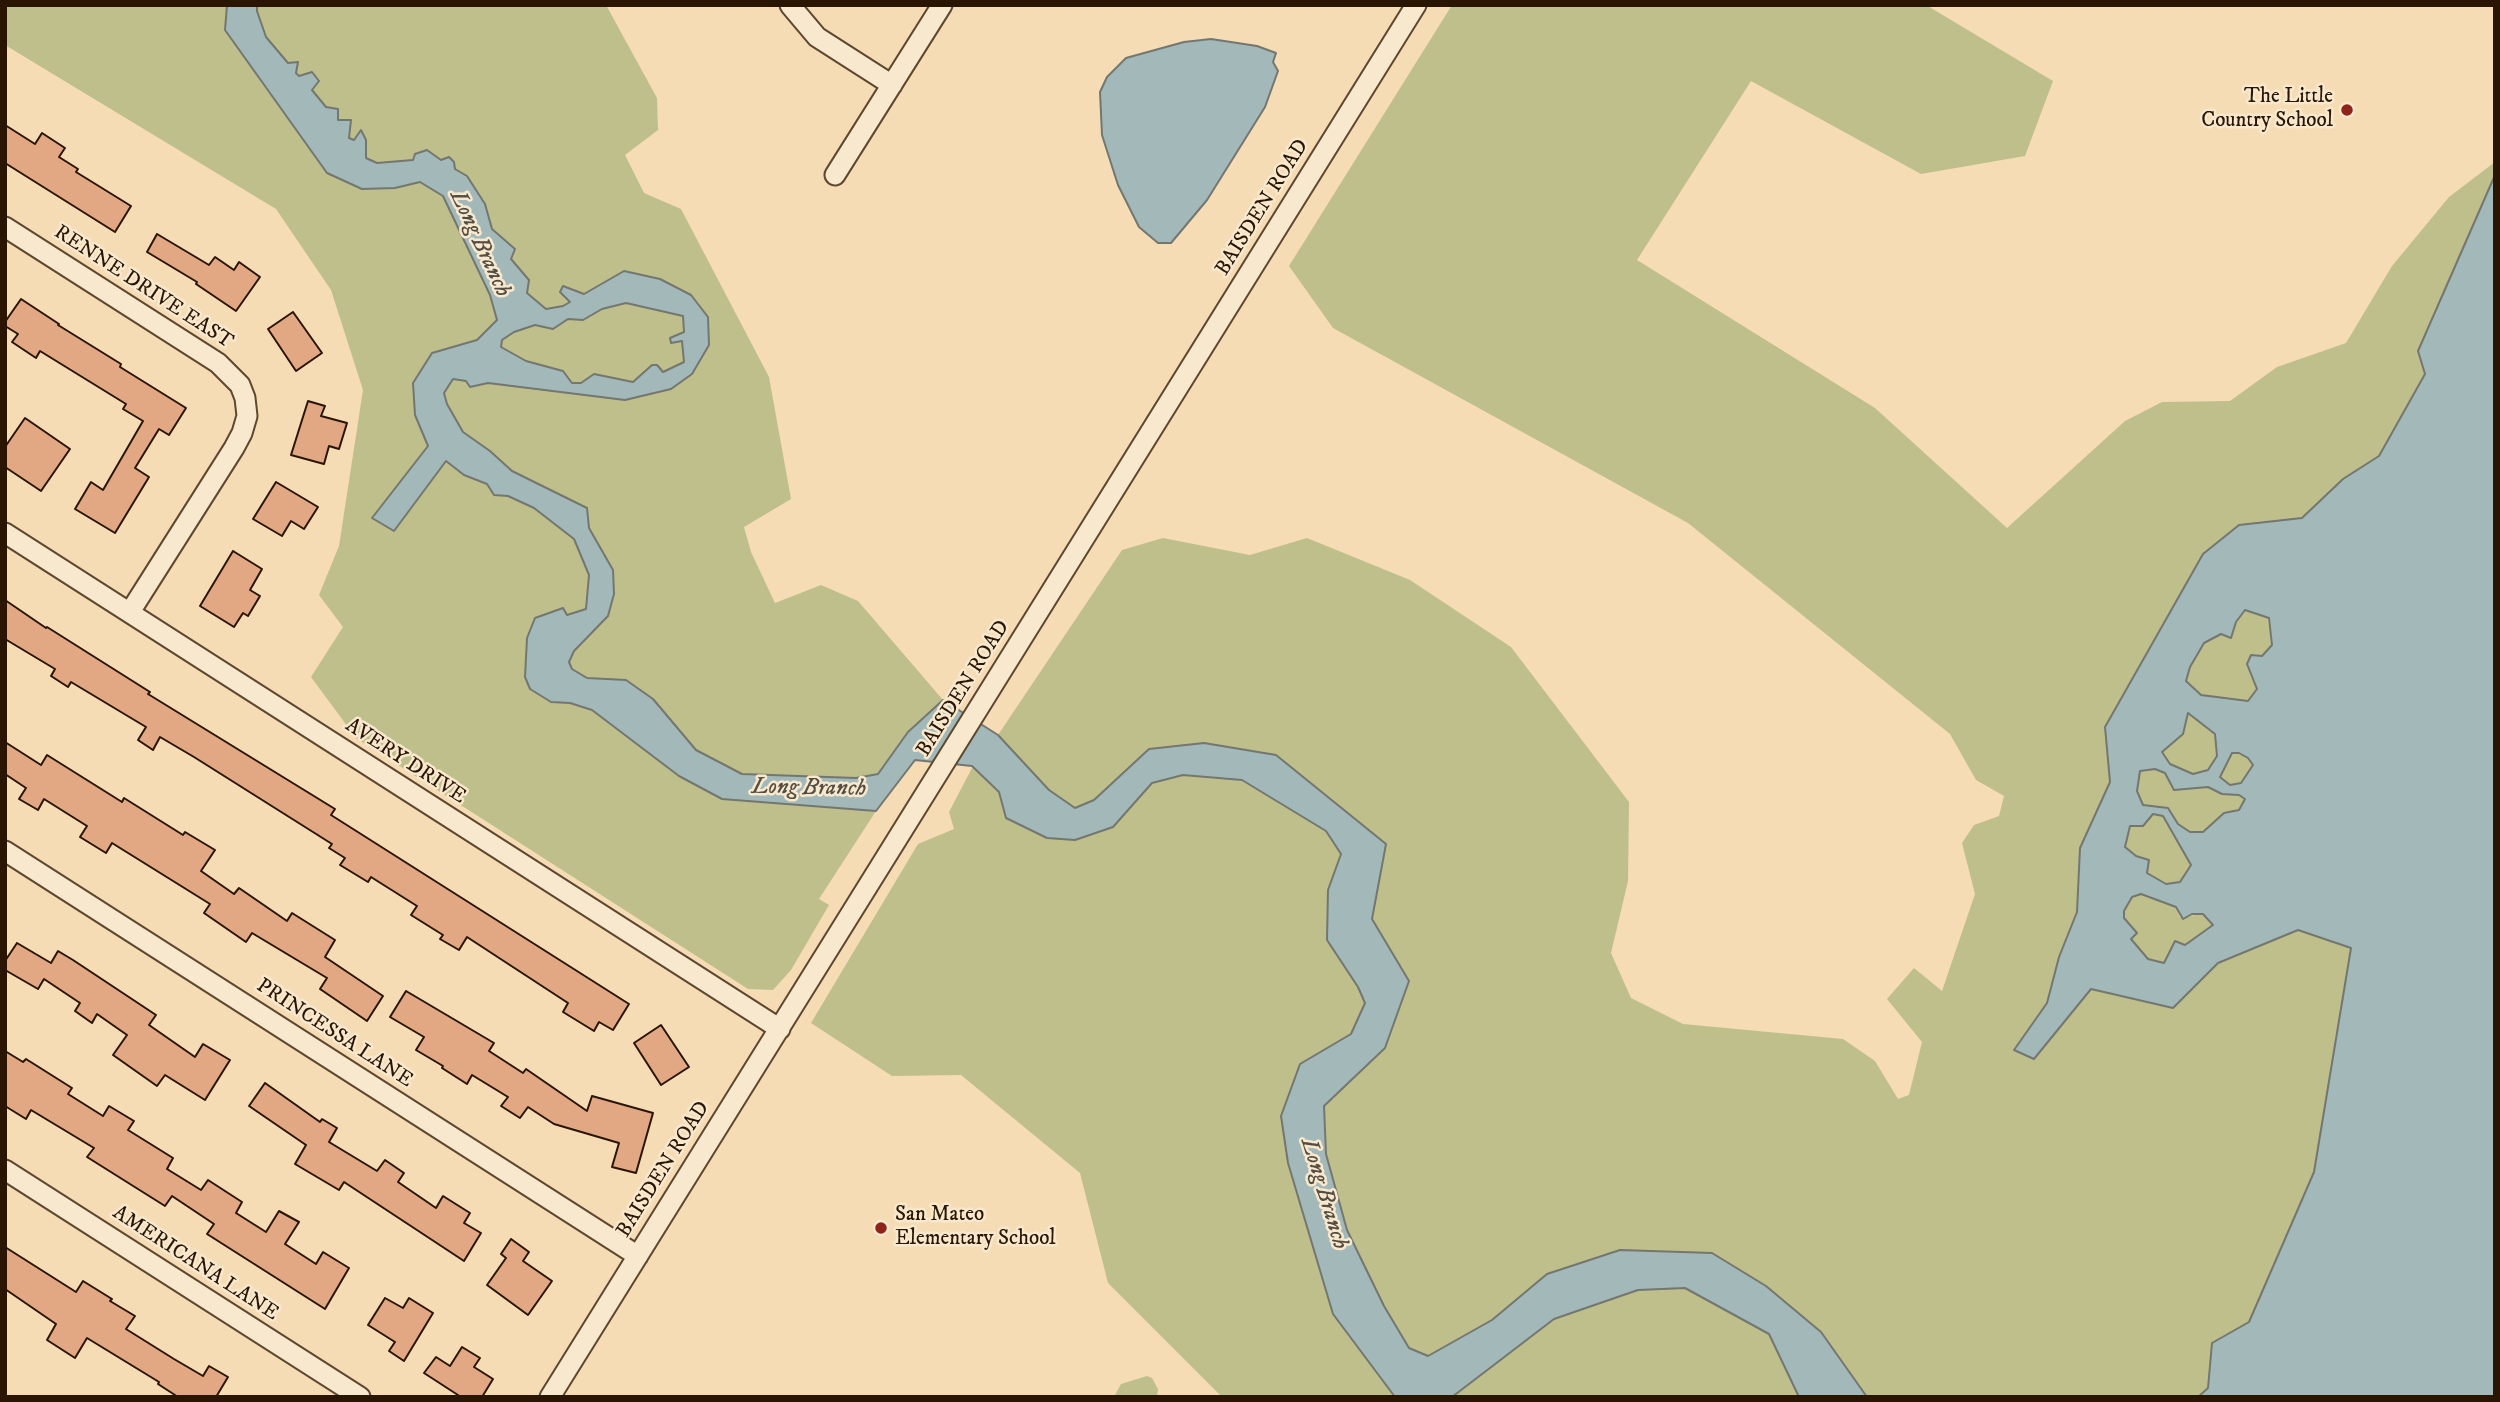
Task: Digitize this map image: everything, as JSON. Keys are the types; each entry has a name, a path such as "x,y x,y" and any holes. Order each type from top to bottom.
{"street":[{"path":"790,5 817,37 892,85"},
{"path":"835,175 942,5"},
{"name":"BAISDEN ROAD","path":"550,1397 1416,5"},
{"name":"RENNE DRIVE EAST","path":"5,227 218,363 240,385 246,398 247,416 234,448 130,612"},
{"name":"AVERY DRIVE","path":"5,533 780,1029"},
{"name":"PRINCESSA LANE","path":"5,851 638,1255"},
{"name":"AMERICANA LANE","path":"5,1170 360,1397"}],"green space":[{"path":"5,5 227,5 225,30 395,188 420,182 443,196 490,295 497,319 477,340 432,353 413,383 415,415 428,446 445,461 464,475 487,484 494,495 508,495 534,508 574,539 589,575 586,610 535,618 527,638 525,677 551,702 570,703 592,710 679,776 722,799 876,811 819,899 829,905 791,970 773,990 748,989 356,738 311,677 343,627 319,595 339,546 363,390 331,290 276,209 5,45"},
{"path":"257,5 606,5 657,98 658,130 625,155 644,193 681,209 769,377 791,499 744,527 751,552 775,603 821,585 858,601 943,700 908,732 878,774 857,778 742,774 696,750 653,699 626,680 586,678 572,669 569,662 574,651 608,616 613,570 589,528 587,508 512,471 463,432 447,404 444,393 453,379 467,381 470,387 488,383 625,400 671,389 692,374 709,345 708,317 624,271 563,306 546,309 527,293 529,280 511,259 515,248 492,229 485,204 467,176 441,160 415,154 413,160 377,163 366,158 366,140 361,131 354,140 349,138 312,90 319,81 312,72 300,76 266,37"},
{"path":"1452,5 1926,5 2053,81 2025,156 1921,174 1751,81 1637,260 1875,408 2007,528 2125,421 2162,402 2230,401 2277,367 2346,343 2392,266 2449,197 2495,162 2495,175 2425,374 2379,457 2343,479 2302,519 2239,525 2105,727 2110,782 2080,848 2077,912 2059,957 2047,1003 2014,1049 2035,1059 2091,989 2173,1008 2218,963 2299,930 2351,948 2314,1172 2249,1322 2212,1343 2208,1388 2198,1397 1867,1397 1821,1332 1711,1253 1620,1250 1547,1274 1492,1320 1427,1356 1409,1348 1384,1306 1347,1230 1326,1154 1324,1106 1385,1048 1409,981 1372,919 1386,844 1276,755 1149,749 1094,800 1075,808 1049,790 998,735 1122,550 1163,538 1250,555 1307,538 1410,580 1511,647 1629,802 1628,881 1611,953 1631,998 1683,1024 1843,1039 1875,1061 1898,1099 1909,1095 1922,1042 1887,999 1914,968 1942,991 1975,894 1962,843 1974,825 1999,816 2004,796 1976,780 1950,734 1688,523 1333,328 1289,266"},
{"path":"626,303 684,316 684,362 662,372 652,365 633,382 594,374 581,383 572,383 563,371 526,361 501,347 502,340 514,332 535,325 553,329 568,319 583,320 602,309"},
{"path":"2245,610 2268,618 2272,645 2262,656 2252,655 2248,664 2257,688 2248,701 2201,695 2186,681 2190,667 2203,643 2221,634 2231,638 2236,622"},
{"path":"2188,712 2215,734 2217,756 2208,770 2193,774 2170,764 2162,752 2183,734"},
{"path":"2232,753 2249,758 2253,765 2241,783 2230,785 2220,777"},
{"path":"973,766 999,792 1006,818 1113,827 1152,783 1183,775 1242,780 1326,831 1341,854 1328,890 1365,1003 1351,1034 1300,1064 1281,1116 1288,1163 1333,1314 1395,1397 1222,1397 1108,1283 1080,1173 961,1075 892,1076 811,1023 918,844 954,829 949,812"},
{"path":"2155,769 2165,773 2174,790 2208,787 2245,799 2239,810 2224,813 2203,832 2190,832 2178,824 2168,808 2143,805 2137,791 2140,771"},
{"path":"2153,814 2163,816 2191,865 2180,882 2166,884 2147,872 2149,860 2136,856 2125,847 2130,825"},
{"path":"2141,894 2176,907 2180,917 2203,914 2214,924 2164,963 2148,959 2131,939 2137,933 2124,918 2124,911 2132,896"},
{"path":"1686,1288 1769,1334 1799,1397 1452,1397 1554,1319 1638,1290"},
{"path":"1147,1376 1152,1378 1158,1389 1157,1397 1114,1397 1121,1384"}],"water":[{"name":"Long Branch","path":"227,5 257,5 266,37 288,63 298,62 296,73 299,76 312,72 319,81 312,90 326,107 338,109 338,120 351,120 349,138 354,140 361,130 366,140 366,158 377,163 413,160 415,154 427,150 441,160 449,157 454,162 455,169 467,176 485,204 492,229 515,249 511,259 529,280 527,293 546,309 570,302 560,292 563,286 584,294 624,271 660,279 691,295 708,317 709,345 692,374 671,389 625,400 488,383 470,387 466,381 453,379 444,393 447,404 463,432 512,471 587,508 589,528 613,570 614,594 608,616 574,651 569,662 572,669 587,678 626,680 653,699 696,750 742,774 856,778 878,774 908,732 943,700 998,735 1049,790 1075,808 1094,800 1149,749 1204,743 1276,755 1386,844 1372,919 1409,981 1385,1048 1324,1106 1326,1154 1347,1230 1384,1306 1409,1348 1428,1356 1492,1320 1547,1274 1620,1250 1712,1253 1766,1286 1821,1332 1867,1397 1799,1397 1769,1334 1685,1288 1638,1290 1554,1319 1452,1397 1395,1397 1333,1314 1288,1163 1281,1116 1300,1064 1351,1034 1365,1003 1358,987 1327,940 1328,890 1341,854 1326,831 1242,780 1183,775 1152,783 1113,827 1075,840 1047,838 1006,818 999,792 972,766 915,760 876,811 722,799 679,776 592,710 570,703 551,702 530,689 525,677 527,638 535,618 563,608 567,615 586,609 589,575 574,539 534,508 508,496 494,495 487,484 464,475 446,461 394,531 372,518 428,446 415,415 413,383 432,353 477,340 497,320 490,295 443,196 420,182 395,188 362,189 327,173 225,30","holes":["626,303 683,316 684,332 670,338 671,343 682,341 684,362 663,372 657,365 652,365 633,382 594,374 581,383 572,383 563,371 526,361 501,347 502,340 514,332 535,325 553,329 568,319 583,320 602,309"]},
{"path":"1211,39 1257,46 1276,53 1273,62 1278,71 1265,107 1207,200 1171,243 1158,243 1139,227 1118,185 1102,135 1100,92 1107,77 1126,58 1184,42"},
{"path":"2495,175 2495,1397 2198,1397 2208,1388 2212,1343 2249,1322 2314,1172 2351,948 2298,930 2218,963 2173,1008 2091,989 2034,1059 2014,1050 2047,1003 2059,957 2077,912 2080,848 2110,782 2105,727 2203,554 2239,525 2302,518 2343,479 2379,456 2425,374 2418,351","holes":["2245,610 2269,618 2272,645 2262,656 2251,655 2247,664 2257,689 2248,701 2201,695 2186,681 2190,667 2204,643 2221,634 2231,638 2236,622","2188,713 2215,734 2217,756 2208,770 2193,774 2170,764 2162,752 2183,734","2232,753 2239,753 2253,765 2241,783 2230,785 2220,777","2155,769 2165,773 2174,790 2208,787 2222,794 2239,795 2245,799 2239,810 2224,813 2203,832 2190,832 2178,824 2168,808 2143,805 2137,791 2140,771","2153,814 2163,816 2191,865 2180,882 2166,884 2147,873 2149,860 2136,856 2125,847 2130,826 2143,826","2141,894 2176,907 2183,919 2192,914 2203,914 2213,925 2185,945 2175,941 2164,963 2148,959 2131,939 2137,933 2124,918 2124,911 2132,897"]}],"building":[{"path":"5,125 35,144 42,133 65,148 59,157 78,169 76,172 131,206 115,232 5,163"},
{"path":"157,234 209,265 215,257 234,270 239,262 260,277 236,311 196,284 197,282 147,252"},
{"path":"21,299 121,364 120,367 186,408 169,435 159,429 135,468 149,477 115,533 75,509 91,482 103,490 143,421 123,409 126,404 40,351 36,358 12,342 18,334 5,326 5,322"},
{"path":"293,312 322,353 296,371 268,329"},
{"path":"308,401 325,406 321,416 347,423 339,449 329,446 324,464 291,455"},
{"path":"25,418 70,449 41,491 5,467 5,447"},
{"path":"276,482 318,507 304,529 291,521 282,536 253,519"},
{"path":"233,551 262,569 250,590 260,596 248,616 243,613 234,627 200,606"},
{"path":"5,600 150,692 148,694 335,809 331,815 629,1004 613,1030 599,1022 594,1031 563,1012 568,1003 467,937 459,950 440,939 443,935 411,915 417,906 371,877 368,882 340,865 345,858 329,848 332,844 194,757 160,737 153,750 138,740 146,727 71,682 68,687 51,676 55,669 5,639"},
{"path":"5,742 41,765 47,755 122,802 124,798 183,835 185,832 215,850 201,871 234,894 239,888 287,921 292,913 335,940 325,957 383,996 367,1021 320,989 327,978 252,933 246,942 204,913 210,904 112,843 106,853 80,837 87,826 44,799 38,810 19,799 26,788 5,774"},
{"path":"17,943 51,963 58,951 73,960 156,1015 149,1025 195,1057 203,1044 230,1060 205,1100 165,1075 157,1086 113,1055 127,1035 97,1014 92,1023 75,1011 80,1003 44,979 38,989 5,970 5,961"},
{"path":"406,991 494,1043 489,1051 523,1073 526,1069 587,1111 592,1096 653,1113 636,1173 612,1167 619,1143 554,1124 528,1107 520,1118 501,1106 508,1097 472,1075 467,1084 416,1050 424,1037 390,1017"},
{"path":"661,1025 689,1067 661,1085 634,1043"},
{"path":"5,1051 23,1062 26,1059 72,1088 68,1094 103,1116 109,1106 134,1121 128,1130 173,1158 167,1169 201,1190 208,1180 242,1202 236,1213 266,1232 279,1211 299,1222 285,1244 316,1264 323,1252 349,1268 325,1309 207,1234 214,1224 172,1196 165,1206 87,1157 94,1148 31,1110 26,1119 5,1106"},
{"path":"265,1083 320,1122 322,1119 337,1128 329,1142 377,1171 385,1160 404,1173 398,1182 436,1208 443,1196 470,1213 464,1223 481,1233 464,1261 344,1182 339,1190 295,1164 306,1145 249,1106"},
{"path":"511,1239 529,1252 523,1261 552,1281 528,1315 487,1285 506,1258 501,1254"},
{"path":"5,1247 76,1292 83,1281 112,1299 110,1301 135,1316 126,1329 203,1376 209,1366 228,1377 216,1397 178,1397 158,1384 159,1382 87,1338 75,1358 47,1340 56,1324 5,1289"},
{"path":"385,1298 403,1308 409,1298 433,1313 404,1361 389,1351 395,1342 368,1325"},
{"path":"462,1347 480,1358 474,1367 493,1379 482,1397 461,1397 424,1373 436,1357 450,1366"}],"place":[{"name":"The Little Country School","path":"2347,110"},
{"name":"San Mateo Elementary School","path":"881,1228"}]}
